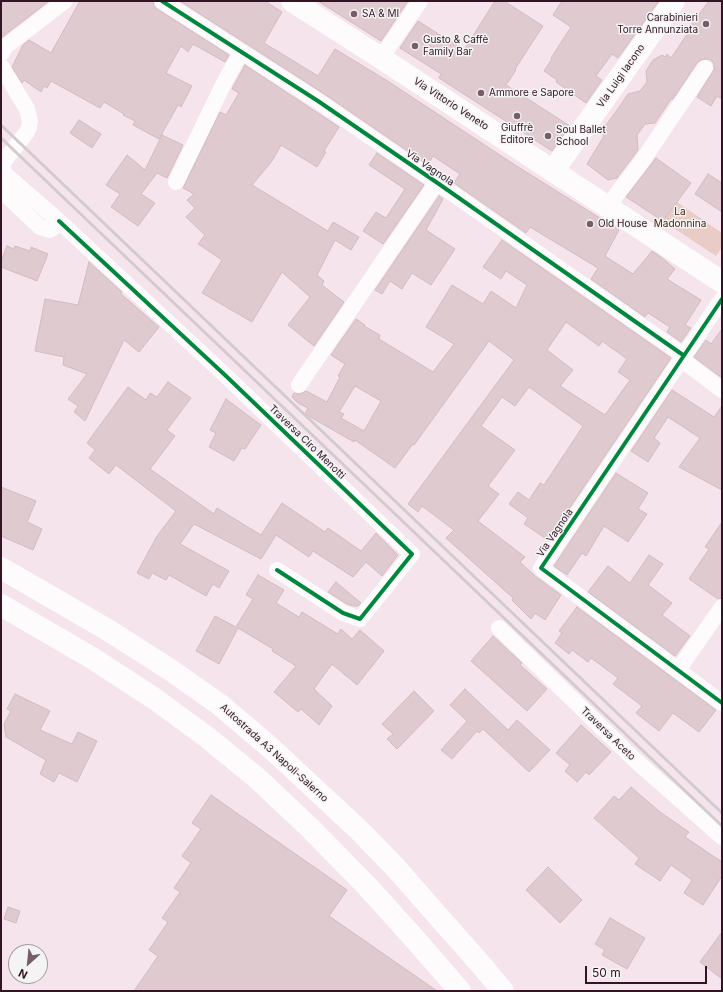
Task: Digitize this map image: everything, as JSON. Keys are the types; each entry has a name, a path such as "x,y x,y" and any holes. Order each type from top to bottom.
{"main road":[{"name":"Via Vittorio Veneto","path":"292,1 610,208 720,277"},
{"name":"Via Luigi Iacono","path":"553,171 674,1"},
{"name":"Autostrada A3 Napoli-Salerno","path":"1,568 108,630 169,669 219,704 310,783 389,861 483,966 503,991"},
{"path":"1,605 92,658 155,699 208,738 258,779 309,827 366,885 460,991"}],"street":[{"path":"1,54 6,46 65,1"},
{"name":"Via Vagnola","path":"162,1 318,101 437,182 682,357 722,390"},
{"path":"381,58 420,1"},
{"path":"176,182 224,82 241,52"},
{"path":"1,66 27,109 30,121 27,132 3,164 4,172 59,221 49,230 40,227 1,190"},
{"path":"610,208 616,195 640,164 705,68"},
{"path":"299,385 437,182"},
{"name":"Traversa Ciro Menotti","path":"59,221 226,376 412,554 360,619 344,613 277,570"},
{"path":"682,357 722,299"},
{"name":"Via Vagnola","path":"682,357 541,568 722,703"},
{"path":"678,670 722,607"},
{"name":"Traversa Aceto","path":"499,628 635,760 722,836"}],"green space":[{"name":"La Madonnina","path":"677,202 722,233 722,247 716,256 663,221"}],"building":[{"path":"1,1 49,1 1,38"},
{"path":"80,1 153,1 154,6 157,9 229,55 225,62 193,44 188,52 181,46 166,73 192,86 181,107 178,105 159,139 133,125 135,121 104,102 100,108 51,81 47,88 44,86 41,92 24,80 22,83 12,67 23,45 29,40 51,53"},
{"path":"180,1 265,1 282,12 264,43 318,76 335,49 386,80 515,165 619,230 605,256 633,274 652,251 661,257 675,269 667,279 701,300 685,325 691,328 681,342 667,332 670,327 648,313 645,317 591,279 598,268 530,227 526,233 454,183 460,174 433,156 428,165 323,93"},
{"path":"318,1 408,1 381,41"},
{"path":"495,1 504,1 543,26 506,85 570,126 552,151 439,78 441,74 400,48 418,21 464,50"},
{"path":"562,1 659,1 618,58 612,54 596,76 602,80 586,103 556,82 557,80 544,71 571,27 553,15"},
{"path":"709,1 722,1 722,99 717,96 711,106 697,97 714,69 714,64 711,60 701,60 697,63 655,123 645,124 637,135 638,150 617,178 608,180 587,164 604,136 602,130 628,94 640,91 647,82 646,71 653,60 662,55 665,57 667,54 671,58 692,27 690,26"},
{"path":"245,65 339,127 324,151 326,152 317,167 281,145 272,161 252,185 328,231 333,222 359,237 351,250 335,240 317,275 324,281 322,285 344,302 314,346 288,325 310,297 282,272 252,322 202,293 222,260 198,244 205,235 186,217 195,208 187,200 194,194 183,188 220,112 226,115 239,93 232,89"},
{"path":"79,120 101,134 92,148 70,133"},
{"path":"162,135 183,145 167,178 157,173 141,194 155,203 138,226 111,207 120,194 106,185 127,155 145,170"},
{"path":"377,153 424,185 383,244 363,231 376,212 386,218 405,189 369,165"},
{"path":"656,158 691,183 663,221 626,197"},
{"path":"708,174 722,183 722,212 695,194"},
{"path":"439,196 443,199 426,230 455,249 431,285 412,273 402,289 390,281 382,294 375,290"},
{"path":"502,240 671,358 548,540 524,524 528,518 509,504 518,492 529,500 540,483 544,485 583,426 529,387 515,406 502,397 481,426 515,450 488,486 499,494 478,521 525,557 520,562 535,576 561,595 545,620 535,613 531,619 512,600 513,598 446,538 454,530 422,506 418,512 408,504 514,360 489,341 414,445 413,444 395,468 355,440 354,442 305,414 308,408 298,403 292,397 294,393 299,394 306,391 327,402 345,364 331,355 356,319 365,325 364,326 380,335 379,339 433,372 454,344 426,327 452,285 483,304 491,291 516,308 527,285 506,271 501,279 483,267","holes":["566,322 599,346 602,341 627,359 618,372 630,380 605,415 560,386 573,370 547,350","355,386 381,401 364,431 341,418 344,414 339,412"]},
{"path":"7,246 14,249 15,246 30,251 31,247 48,254 37,281 1,267 1,261"},
{"path":"89,262 122,292 121,294 159,327 139,352 124,340 85,421 74,412 78,406 68,399 87,374 63,365 64,357 35,351 45,299 78,305"},
{"path":"722,329 722,378 694,357 706,340 711,344"},
{"path":"168,382 191,398 167,430 175,436 150,469 214,514 217,508 261,535 282,503 325,532 328,528 361,551 376,533 398,555 382,576 366,562 353,577 313,551 309,557 276,535 261,559 194,524 180,544 229,571 219,588 213,584 206,596 169,575 166,580 152,573 149,579 137,573 157,536 176,511 116,465 109,474 89,458 95,450 87,443 128,387 146,400 150,393 157,397"},
{"path":"672,390 714,417 722,406 722,490 679,467 700,438 668,417 654,438 660,443 648,462 631,451"},
{"path":"226,399 261,425 245,449 242,448 234,461 209,447 216,433 210,430"},
{"path":"616,473 648,493 638,509 647,514 628,542 604,526 586,556 582,553 567,575 554,566"},
{"path":"1,487 36,501 27,522 42,529 33,550 1,536"},
{"path":"722,522 722,598 718,599 689,579 709,549 705,547"},
{"path":"649,555 663,564 648,585 672,603 662,615 690,636 675,656 588,592 608,566 630,583"},
{"path":"258,575 284,590 276,603 299,617 302,612 338,634 341,629 352,639 360,630 384,651 357,685 332,664 314,689 332,706 319,725 301,709 298,712 274,692 296,666 272,651 273,649 238,628 219,664 196,651 215,616 236,627 253,599 246,595"},
{"path":"336,582 361,603 358,606 347,604 328,592"},
{"path":"577,607 716,710 699,732 673,713 659,731 636,713 642,706 613,684 618,678 591,658 588,662 572,650 569,654 555,643 562,633 559,631"},
{"path":"493,636 522,663 520,665 547,689 527,711 471,661"},
{"path":"465,689 508,730 517,720 550,750 529,772 483,729 479,733 477,731 452,759 441,750 467,721 450,705"},
{"path":"414,691 434,711 397,749 387,739 393,734 382,724"},
{"path":"15,694 50,711 40,730 72,744 78,732 97,741 77,782 59,773 54,782 40,774 46,760 6,737 4,724 11,711 7,709"},
{"path":"581,725 611,752 589,775 586,772 577,782 565,771 570,765 556,753"},
{"path":"631,787 660,812 689,832 685,837 722,862 722,876 703,905 684,893 692,880 671,865 660,881 635,864 639,858 594,818 614,796 619,800"},
{"path":"211,795 347,890 329,916 437,991 134,991 158,956 149,950 168,922 162,918 180,892 174,888 191,863 182,856 201,829 192,823"},
{"path":"548,867 582,900 560,923 526,890"},
{"path":"8,907 20,911 16,923 4,919"},
{"path":"610,918 645,938 627,969 602,955 605,950 595,944"},
{"path":"722,932 722,979 700,962"}],"railway":[{"path":"1,125 722,813"},
{"path":"1,138 722,826"}],"cycle path":[{"path":"162,1 318,101 683,355"},
{"path":"59,221 226,376 412,554 360,619 343,613 277,570"},
{"path":"722,299 541,568 722,703"}],"place":[{"name":"SA & MI","path":"354,14"},
{"name":"Carabinieri Torre Annunziata","path":"706,24"},
{"name":"Gusto & Caffè Family Bar","path":"415,46"},
{"name":"Ammore e Sapore","path":"481,93"},
{"name":"Giuffrè Editore","path":"517,116"},
{"name":"Soul Ballet School","path":"548,136"},
{"name":"Old House","path":"590,224"}]}
